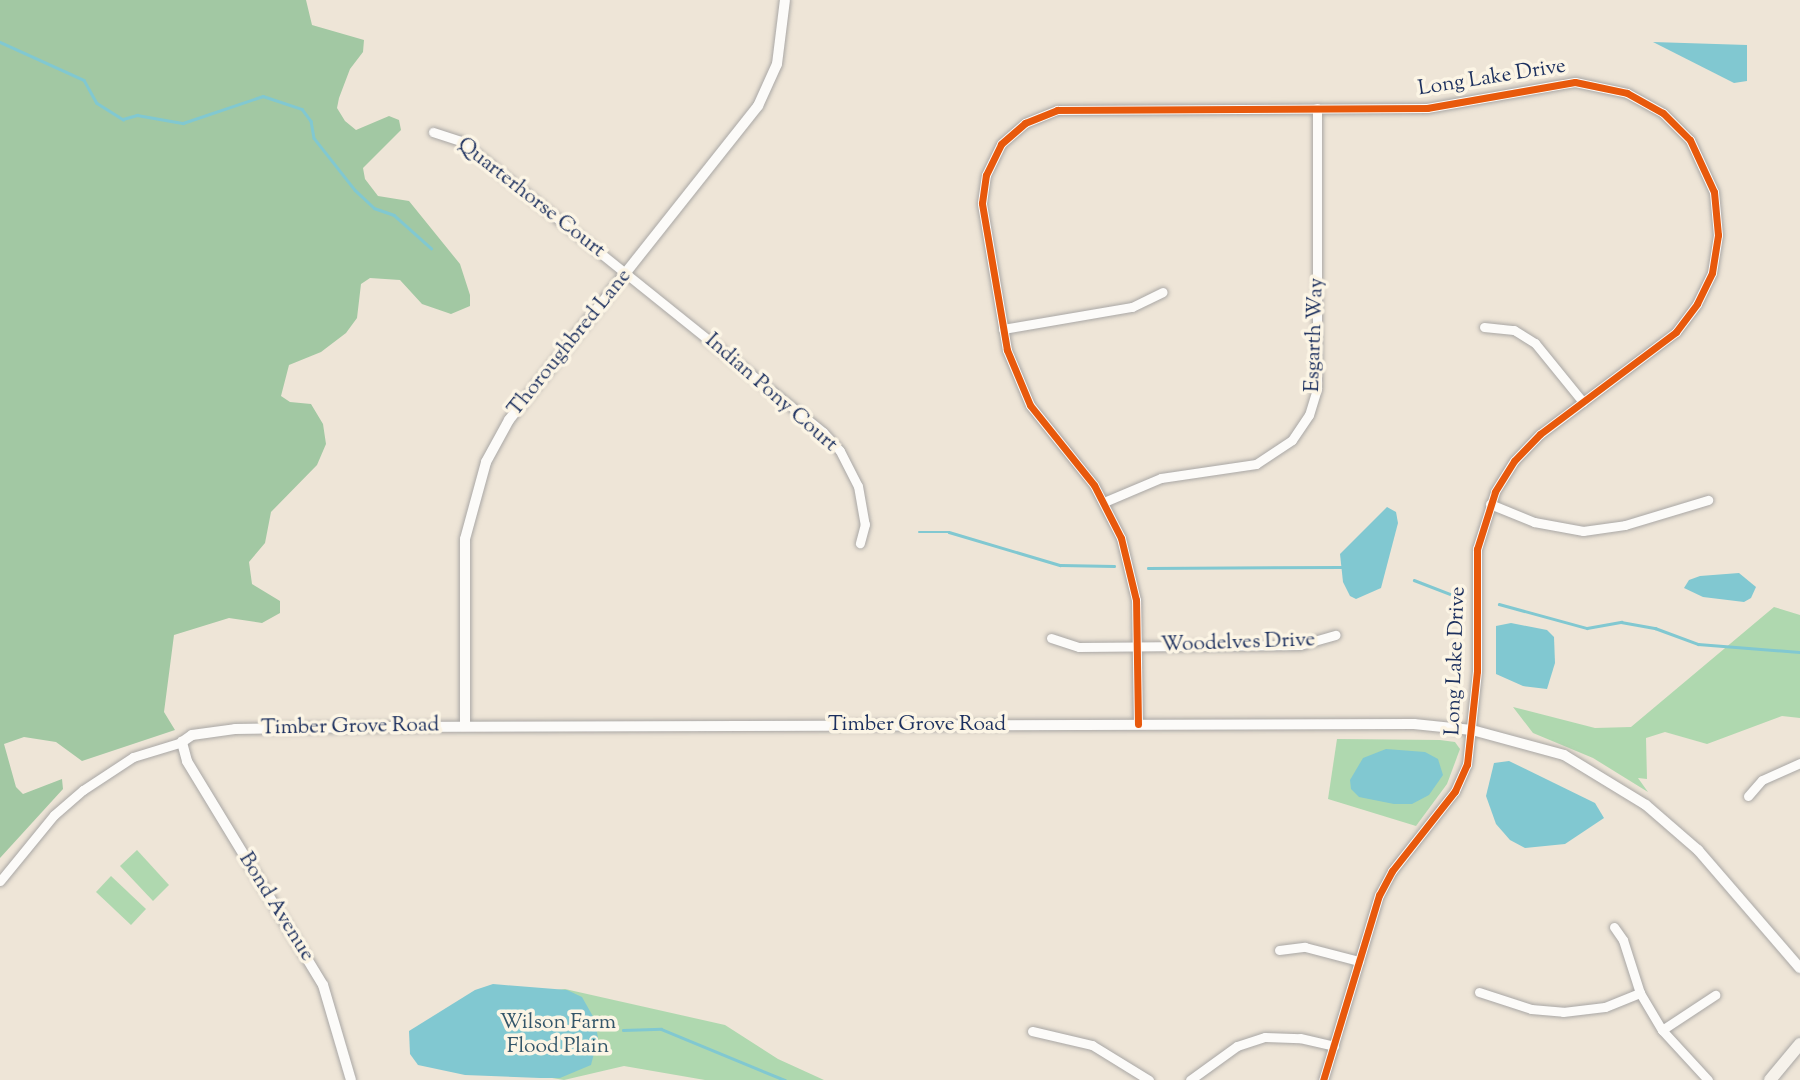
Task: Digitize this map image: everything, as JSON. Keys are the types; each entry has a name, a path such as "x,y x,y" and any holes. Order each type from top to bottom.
{"main road":[{"path":"1770,1080 1800,1044"}],"street":[{"name":"Thoroughbred Lane","path":"465,726 465,548 478,480 509,420 758,106 777,64 785,0"},
{"name":"Long Lake Drive","path":"1138,724 1138,646 1131,569 1104,502 1030,405 1013,367 1003,329 982,190 997,151 1025,123 1076,108 1441,107 1575,82 1627,93 1677,126 1700,156 1714,192 1718,235 1712,273 1698,304 1676,332 1525,448 1490,503 1476,567 1472,730 1466,764 1455,791 1386,879 1324,1080"},
{"name":"Esgarth Way","path":"1104,502 1161,478 1256,464 1292,440 1309,415 1317,388 1317,108"},
{"name":"Quarterhorse Court","path":"433,132 461,141 626,274"},
{"name":"Indian Pony Court","path":"626,274 832,442 847,462 862,499 866,524 860,543"},
{"path":"1003,329 1132,307 1163,292"},
{"path":"1484,327 1514,330 1535,343 1583,402"},
{"path":"1490,503 1534,522 1583,531 1625,525 1708,500"},
{"name":"Woodelves Drive","path":"1051,638 1079,647 1300,645 1336,635"},
{"name":"Timber Grove Road","path":"0,881 54,815 83,790 133,757 216,730 465,726 1414,724 1472,730 1564,755 1646,805 1698,850 1800,968"},
{"name":"Bond Avenue","path":"183,742 201,788 323,985 351,1080"},
{"path":"1748,796 1762,780 1800,763"},
{"path":"1614,927 1623,940 1640,993 1662,1030 1709,1080"},
{"path":"1279,950 1305,947 1359,961"},
{"path":"1479,992 1531,1009 1563,1012 1605,1007 1640,993"},
{"path":"1662,1030 1715,995"},
{"path":"1032,1031 1092,1045 1149,1080"},
{"path":"1190,1080 1237,1046 1265,1037 1300,1038 1334,1046"}],"green space":[{"path":"0,0 306,0 312,25 364,40 363,52 350,69 339,98 337,108 345,121 356,130 389,116 399,120 401,130 363,168 365,179 378,196 409,201 460,264 470,295 470,306 451,314 422,304 400,280 370,278 361,284 357,318 346,333 321,352 289,365 281,396 290,402 311,404 323,424 326,444 317,465 271,512 265,543 249,562 252,584 280,601 280,613 262,623 229,618 174,635 164,712 175,730 82,761 56,742 24,737 4,744 16,787 23,794 62,779 63,789 0,858"},
{"path":"1774,607 1800,615 1800,718 1782,716 1707,744 1665,732 1646,738 1647,779 1638,778 1648,792 1593,758 1533,733 1513,707 1595,728 1631,727"},
{"path":"1337,739 1440,740 1455,742 1460,749 1447,784 1416,826 1328,799"},
{"path":"137,850 169,885 153,901 120,866"},
{"path":"111,876 146,909 131,925 96,892"},
{"name":"Wilson Farm Flood Plain","path":"565,989 725,1025 778,1059 824,1080 705,1080 624,1066 564,1080 522,1073 513,995"}],"water":[{"path":"1653,42 1747,45 1747,81 1734,83"},
{"path":"1387,507 1396,512 1398,523 1381,588 1356,599 1350,596 1343,582 1340,554"},
{"path":"1739,573 1756,587 1751,598 1744,602 1703,597 1684,588 1689,580 1700,576"},
{"path":"1511,623 1547,630 1554,637 1555,663 1547,689 1523,686 1496,674 1496,626"},
{"path":"1386,749 1425,752 1438,759 1443,775 1429,795 1412,804 1394,804 1359,797 1351,789 1350,780 1363,758"},
{"path":"1509,761 1595,803 1604,818 1565,844 1525,848 1510,840 1496,824 1486,796 1494,763"},
{"path":"493,984 567,990 582,997 595,1020 598,1038 591,1065 560,1078 540,1078 465,1075 418,1065 410,1054 409,1031 475,990"}],"waterway":[{"path":"0,42 84,80 97,103 123,119 137,115 183,123 263,96 302,109 311,121 314,138 355,190 374,208 394,215 431,248"},
{"path":"919,532 949,532 1060,565 1114,566"},
{"path":"1148,568 1341,567"},
{"path":"1414,580 1458,597"},
{"path":"1499,604 1587,628 1621,622 1655,628 1698,644 1800,652"},
{"path":"623,1030 661,1029 785,1080"}],"cycle path":[{"path":"1138,724 1136,600 1121,538 1094,485 1030,405 1007,350 982,203 986,175 1001,144 1025,123 1057,110 1427,108 1575,82 1627,93 1663,113 1690,140 1714,192 1718,235 1712,273 1697,304 1676,332 1540,434 1514,461 1495,492 1477,549 1477,671 1467,764 1455,791 1392,871 1379,895 1323,1080"}]}
